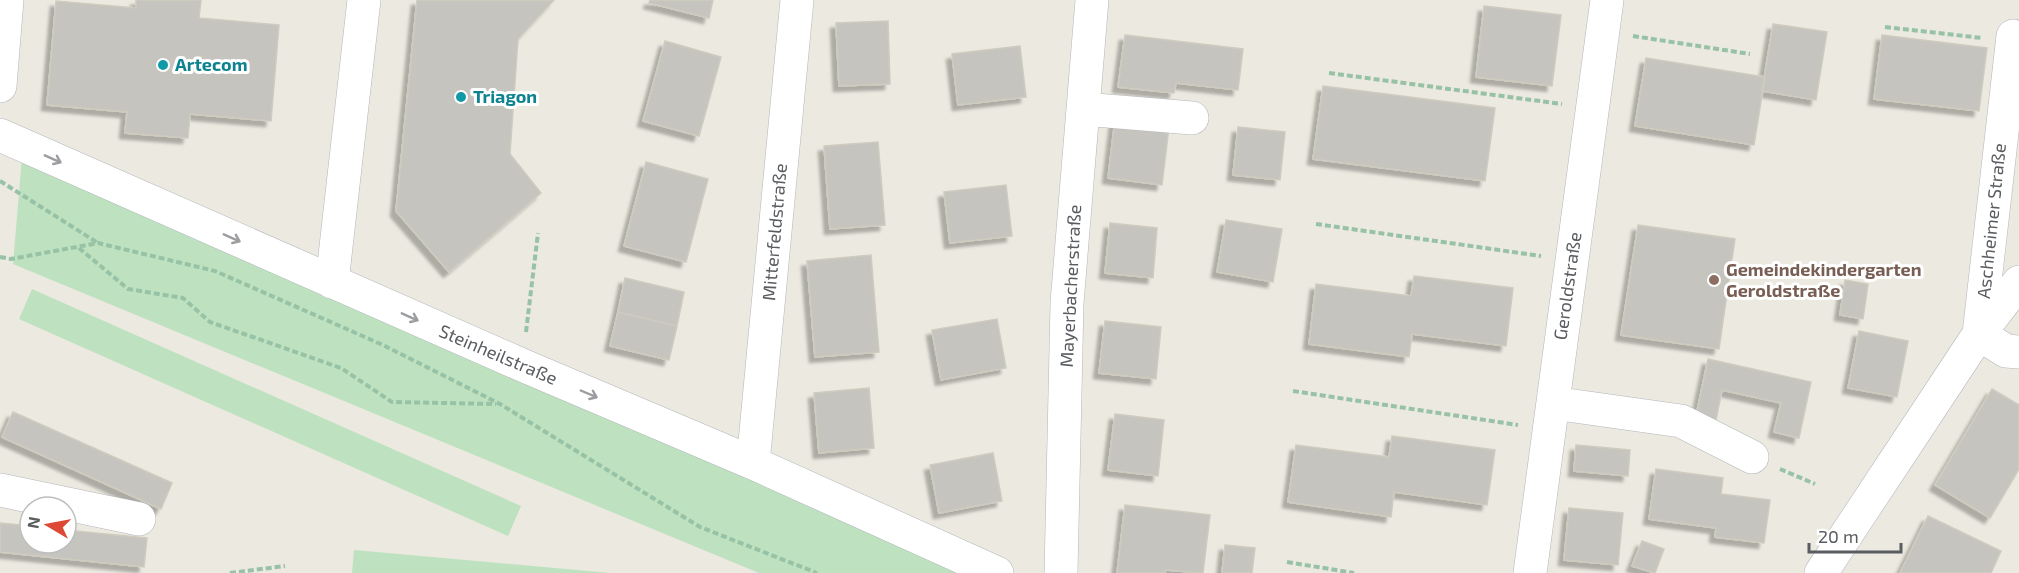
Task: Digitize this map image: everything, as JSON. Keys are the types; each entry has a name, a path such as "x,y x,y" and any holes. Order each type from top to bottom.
{"street":[{"path":"0,86 7,0"},
{"path":"332,282 364,0"},
{"name":"Mitterfeldstraße","path":"753,463 797,0"},
{"name":"Mayerbacherstraße","path":"1061,573 1067,303 1092,0"},
{"name":"Geroldstraße","path":"1530,573 1605,16"},
{"name":"Aschheimer Straße","path":"1979,334 1999,37"},
{"path":"1083,109 1192,118"},
{"name":"Steinheilstraße","path":"0,135 522,365 753,463 997,573"},
{"name":"Aschheimer Straße","path":"1821,573 1979,334 2019,282"},
{"path":"1979,334 2006,351 2019,352"},
{"path":"1551,416 1681,421 1752,457"},
{"path":"0,490 139,519"}],"path":[{"path":"1605,16 1749,54"},
{"path":"1885,27 1999,37"},
{"path":"1329,73 1592,108"},
{"path":"0,180 98,243 215,271 383,345 500,404 700,527 817,573"},
{"path":"1316,224 1572,260"},
{"path":"522,365 538,233"},
{"path":"0,257 11,259 98,243"},
{"path":"79,248 128,289 183,298 210,322 341,368 392,402 500,404"},
{"path":"1293,391 1551,416"},
{"path":"1287,562 1354,573"},
{"path":"230,573 285,566"}],"green space":[{"path":"22,157 963,573 759,573 13,264"},
{"path":"32,289 521,506 508,536 19,319"},
{"path":"354,550 610,573 352,573"}],"building":[{"name":"Artecom","path":"136,0 201,0 199,18 279,25 271,121 190,114 188,138 125,133 127,112 47,105 56,1 136,8"},
{"name":"Triagon","path":"417,0 554,0 518,39 510,154 541,193 449,272 396,211"},
{"path":"650,0 713,0 709,18 649,3"},
{"path":"1484,6 1561,15 1552,86 1476,77"},
{"path":"888,21 890,84 839,86 836,23"},
{"path":"1773,24 1827,32 1816,100 1762,91"},
{"path":"1125,35 1243,49 1238,90 1176,83 1174,93 1118,87"},
{"path":"1882,35 1987,48 1979,111 1874,99"},
{"path":"665,41 721,57 699,136 643,121"},
{"path":"1020,46 1026,97 958,105 952,54"},
{"path":"1646,58 1765,77 1754,145 1635,126"},
{"path":"1323,86 1495,108 1485,181 1313,159"},
{"path":"1115,120 1169,127 1162,185 1108,178"},
{"path":"1238,127 1285,132 1280,180 1233,175"},
{"path":"878,142 885,225 830,229 824,146"},
{"path":"646,162 708,179 686,262 624,246"},
{"path":"1006,185 1012,236 950,243 944,192"},
{"path":"1226,220 1282,229 1273,282 1217,272"},
{"path":"1110,223 1157,228 1153,278 1105,273"},
{"path":"1638,225 1735,239 1719,349 1621,335"},
{"path":"871,255 879,352 815,357 807,261"},
{"path":"1414,276 1513,288 1506,346 1412,334 1409,357 1309,344 1316,284 1411,296"},
{"path":"625,278 684,292 677,326 618,312"},
{"path":"1845,280 1868,284 1863,319 1840,315"},
{"path":"618,312 677,326 669,360 610,346"},
{"path":"997,319 1006,368 941,380 932,330"},
{"path":"1105,321 1161,327 1156,379 1099,373"},
{"path":"1859,331 1908,341 1897,397 1848,388"},
{"path":"1708,359 1811,382 1799,438 1774,432 1781,403 1722,390 1716,420 1696,416"},
{"path":"869,388 874,448 819,453 814,393"},
{"path":"1992,389 2019,405 2019,469 1990,518 1935,485"},
{"path":"13,412 172,483 161,509 2,437"},
{"path":"1115,414 1164,420 1158,476 1108,470"},
{"path":"1392,436 1495,450 1487,505 1394,492 1391,517 1288,502 1296,445 1389,457"},
{"path":"1576,445 1630,450 1628,476 1574,471"},
{"path":"993,453 1002,501 939,513 930,465"},
{"path":"1656,469 1723,478 1721,494 1770,500 1764,543 1715,537 1716,528 1649,519"},
{"path":"1125,505 1210,515 1203,573 1166,570 1165,573 1117,573"},
{"path":"1569,508 1623,513 1618,565 1564,560"},
{"path":"1928,516 2001,551 1991,573 1900,573"},
{"path":"0,523 18,525 18,554 0,552"},
{"path":"78,531 147,538 144,567 29,555 78,555"},
{"path":"1642,541 1664,549 1655,573 1632,566"},
{"path":"1225,545 1255,548 1252,573 1222,573"}],"place":[{"name":"Artecom","path":"163,65"},
{"name":"Triagon","path":"461,97"},
{"name":"Gemeindekindergarten Geroldstraße","path":"1714,280"}]}
